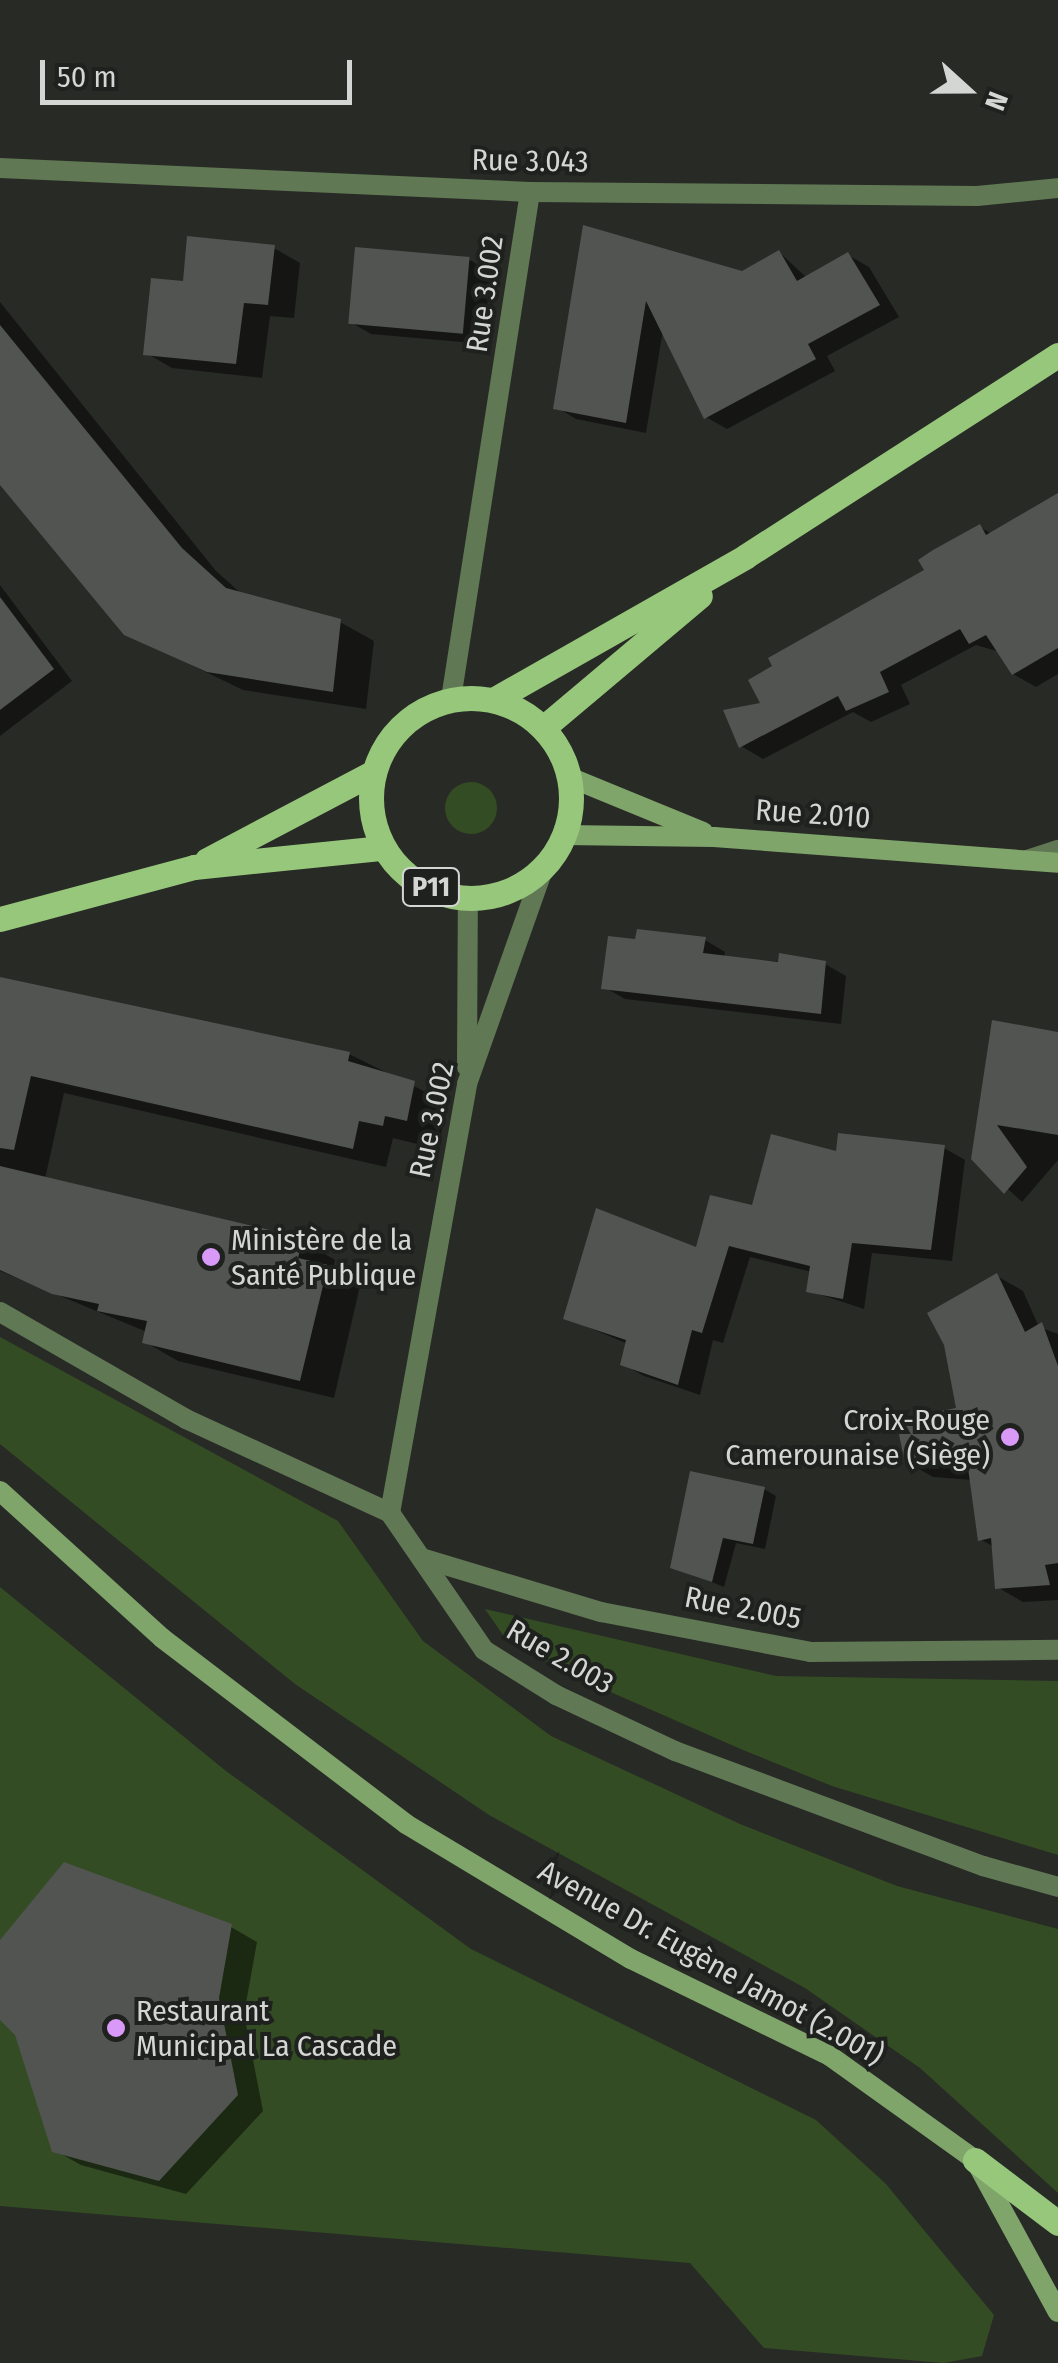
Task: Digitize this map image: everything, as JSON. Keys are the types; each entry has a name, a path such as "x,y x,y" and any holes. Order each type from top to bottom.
{"main road":[{"path":"493,700 746,556 1058,355"},
{"path":"543,728 746,556"},
{"path":"374,772 402,724 451,699 493,700 543,728 569,777 714,836"},
{"name":"P11","path":"374,772 370,795 380,848 417,883 468,898 510,890 544,866 564,835 569,777"},
{"name":"P11","path":"194,867 374,772"},
{"name":"Rue 2.010","path":"564,835 714,836 1058,863"},
{"name":"P11","path":"0,918 194,867 380,848"},
{"name":"Avenue Dr. Eugène Jamot (2.001)","path":"0,1491 162,1638 406,1824 631,1960 830,2056 975,2160 1058,2312"},
{"path":"975,2160 1058,2223"}],"street":[{"name":"Rue 3.043","path":"0,168 530,192 978,196 1058,188"},
{"name":"Rue 3.002","path":"451,699 493,461 530,192"},
{"path":"1027,860 1058,850"},
{"name":"Rue 3.002","path":"390,1513 466,1084 544,866"},
{"path":"466,1084 468,898"},
{"name":"Rue 2.003","path":"0,1312 186,1419 390,1513 484,1650 556,1695 675,1751 983,1866 1058,1887"},
{"name":"Rue 2.005","path":"425,1559 601,1612 810,1652 1058,1650"}],"green space":[{"path":"471,782 489,790 497,808 489,826 471,834 453,826 445,808 453,790"},
{"path":"0,1337 338,1521 423,1641 551,1736 740,1824 897,1886 1058,1929 1058,2193 920,2068 805,1988 489,1815 295,1684 0,1444"},
{"path":"0,1587 226,1771 471,1949 816,2120 886,2184 994,2315 982,2356 944,2363 764,2348 690,2263 0,2206"},
{"path":"485,1609 776,1676 1058,1681 1058,1855 832,1786 743,1750 567,1673 507,1641"}],"building":[{"path":"583,225 742,271 779,250 797,281 848,252 880,305 808,344 816,359 704,419 646,301 626,423 553,409"},
{"path":"187,236 275,245 268,305 244,303 236,364 143,355 151,278 183,281"},
{"path":"355,247 470,257 463,334 348,324"},
{"path":"0,325 182,548 226,588 341,619 333,692 207,672 124,635 0,485"},
{"path":"1058,493 1058,648 1012,675 986,635 969,644 960,629 880,672 889,692 846,711 838,696 739,748 723,710 760,703 748,680 772,666 768,658 924,570 918,560 933,550 980,524 986,535"},
{"path":"0,597 54,669 0,710"},
{"path":"637,929 706,937 703,953 778,962 779,953 826,961 821,1014 601,989 608,936 635,939"},
{"path":"0,977 350,1052 348,1061 415,1081 407,1121 385,1116 383,1126 359,1121 353,1149 31,1076 14,1150 0,1148"},
{"path":"992,1020 1058,1032 1058,1135 997,1125 1027,1167 1004,1194 971,1159"},
{"path":"838,1133 945,1145 931,1250 852,1243 843,1299 806,1292 810,1266 729,1246 702,1333 692,1330 678,1385 620,1365 626,1340 563,1319 596,1208 696,1247 710,1195 752,1205 771,1134 836,1151"},
{"path":"0,1166 303,1238 298,1258 328,1265 300,1381 142,1343 147,1321 97,1311 99,1304 52,1294 0,1270"},
{"name":"Croix-Rouge Camerounaise (Siège)","path":"997,1273 1025,1332 1042,1322 1058,1366 1058,1563 1045,1565 1050,1585 995,1589 991,1538 978,1541 968,1468 905,1463 896,1420 956,1408 944,1345 927,1313"},
{"path":"690,1471 765,1487 753,1544 723,1538 712,1582 670,1568"},
{"name":"Restaurant Municipal La Cascade","path":"64,1862 232,1924 219,1998 238,2095 159,2181 52,2152 15,2035 0,2020 0,1940"}],"place":[{"name":"Ministère de la Santé Publique","path":"211,1257"},
{"name":"Croix-Rouge Camerounaise (Siège)","path":"1010,1437"},
{"name":"Restaurant Municipal La Cascade","path":"116,2028"}]}
